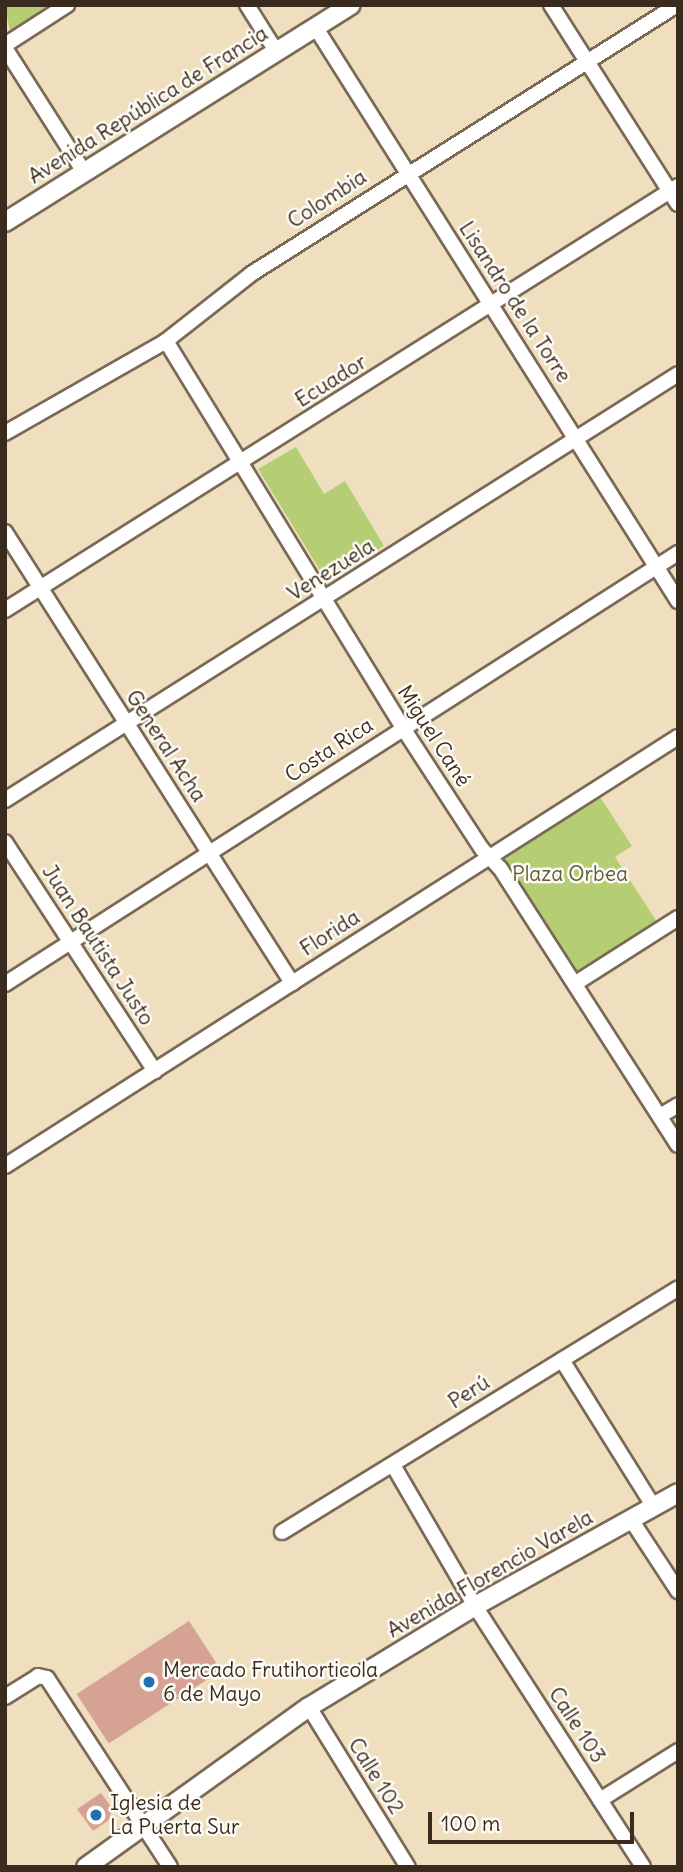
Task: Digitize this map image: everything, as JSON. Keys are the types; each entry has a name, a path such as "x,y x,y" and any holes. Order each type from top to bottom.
{"main road":[{"name":"Avenida República de Francia","path":"5,222 351,5"},
{"name":"Avenida Florencio Varela","path":"86,1867 309,1707 475,1606 678,1493"}],"street":[{"path":"67,5 5,46 83,172"},
{"path":"247,5 276,51"},
{"path":"551,5 675,194"},
{"name":"Colombia","path":"5,433 166,341 251,274 407,172 677,5"},
{"name":"Lisandro de la Torre","path":"316,28 678,601"},
{"name":"Ecuador","path":"5,610 241,464 406,357 675,194"},
{"name":"Miguel Cané","path":"166,341 403,728 576,984 678,1144"},
{"name":"Venezuela","path":"5,800 678,373"},
{"name":"General Acha","path":"5,532 292,983"},
{"name":"Costa Rica","path":"5,984 678,553"},
{"name":"Florida","path":"5,1166 678,737"},
{"name":"Juan Bautista Justo","path":"5,842 155,1071"},
{"path":"576,984 678,918"},
{"path":"660,1116 678,1105"},
{"name":"Perú","path":"282,1532 678,1288"},
{"path":"562,1360 654,1507"},
{"path":"393,1465 475,1606"},
{"path":"632,1521 678,1591"},
{"name":"Calle 103","path":"475,1606 643,1867"},
{"path":"5,1696 38,1676 47,1678 140,1827 170,1867"},
{"name":"Calle 102","path":"309,1707 408,1867"},
{"path":"600,1800 678,1751"}],"green space":[{"path":"5,5 50,5 10,31"},
{"path":"296,447 324,494 345,481 384,546 326,580 258,469"},
{"name":"Plaza Orbea","path":"600,797 632,846 615,857 661,928 579,976 503,859"}],"building":[{"name":"Mercado Frutihorticola 6 de Mayo","path":"189,1621 221,1670 109,1743 77,1694"},
{"name":"Iglesia de La Puerta Sur","path":"101,1793 112,1808 109,1820 93,1831 77,1809"}],"place":[{"name":"Mercado Frutihorticola 6 de Mayo","path":"149,1682"},
{"name":"Iglesia de La Puerta Sur","path":"96,1815"}]}
